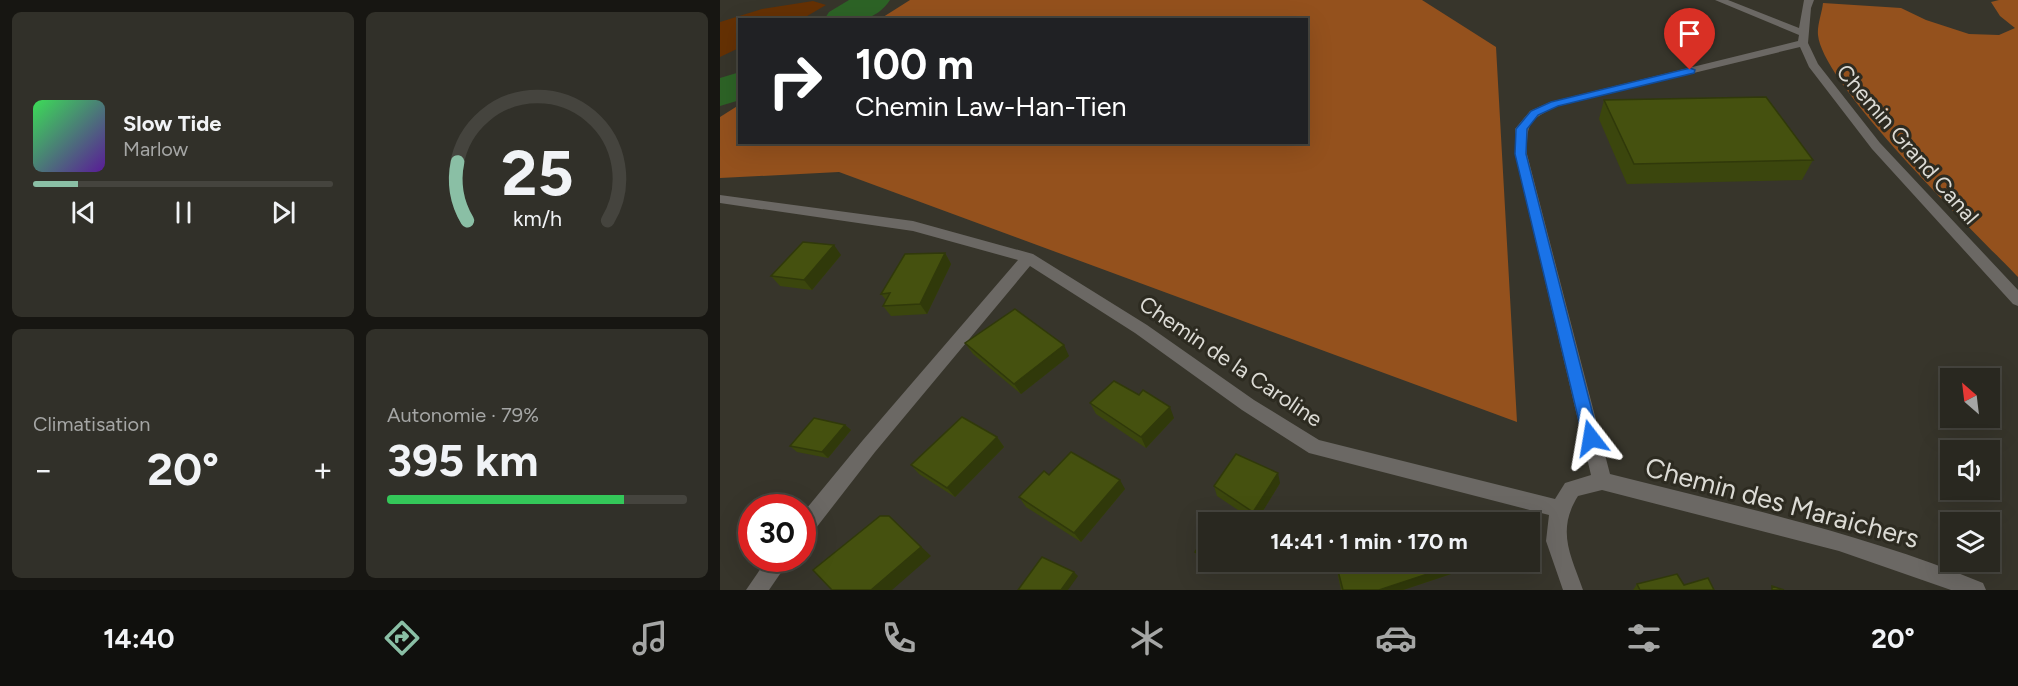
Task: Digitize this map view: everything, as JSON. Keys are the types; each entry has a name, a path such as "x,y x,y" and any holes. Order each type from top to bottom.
{"street":[{"path":"1720,0 1803,38"},
{"path":"1803,38 1809,0"},
{"path":"1602,481 1521,154 1521,129 1534,113 1554,104 1803,38"},
{"name":"Chemin Grand Canal","path":"1803,38 1813,65 1876,146 2018,300"},
{"name":"Chemin de la Caroline","path":"720,199 913,226 1028,258 1141,329 1248,405 1316,447 1559,510"},
{"path":"816,512 869,446 1028,258"},
{"name":"Chemin des Maraichers","path":"1559,510 1572,489 1602,481 1820,537 1943,576 1976,590"},
{"path":"1559,510 1556,541 1573,590"},
{"path":"756,590 770,572"}],"shaded area":[{"path":"910,0 1422,0 1496,47 1517,422 839,172 720,178 720,117 738,106 738,144 1308,144 1308,18 882,18"},
{"path":"2018,0 2018,277 1904,159 1873,123 1826,58 1818,35 1823,3 1901,8 1926,20 1969,34 1999,35 2015,28 2000,16 1991,2"},
{"path":"813,1 826,5 804,18 738,18 738,48 720,57 720,22 762,9"}],"building":[{"path":"1766,97 1813,160 1634,164 1604,100"},
{"path":"803,242 834,245 804,280 771,276"},
{"path":"945,253 920,304 883,306 890,293 881,294 905,254"},
{"path":"1015,309 1064,345 1014,384 965,343"},
{"path":"1114,381 1139,395 1143,390 1170,407 1141,437 1090,403"},
{"path":"962,417 997,437 947,488 911,465"},
{"path":"814,418 845,425 822,452 790,446"},
{"path":"1071,452 1120,480 1074,533 1019,497 1044,471 1049,475"},
{"path":"1236,454 1278,473 1253,512 1214,486"},
{"path":"880,516 889,516 921,547 871,590 832,590 815,572 816,568"},
{"path":"1042,557 1074,572 1061,590 1018,590"},
{"path":"1338,572 1434,572 1379,590 1343,590"},
{"path":"1677,574 1684,585 1708,578 1714,590 1640,590 1637,584"},
{"path":"1772,586 1784,590 1772,590"}],"waterway":[{"path":"845,18 873,0"},
{"path":"720,94 738,85"}],"route":[{"path":"1591,438 1521,154 1521,129 1534,113 1554,104 1690,70"}]}
